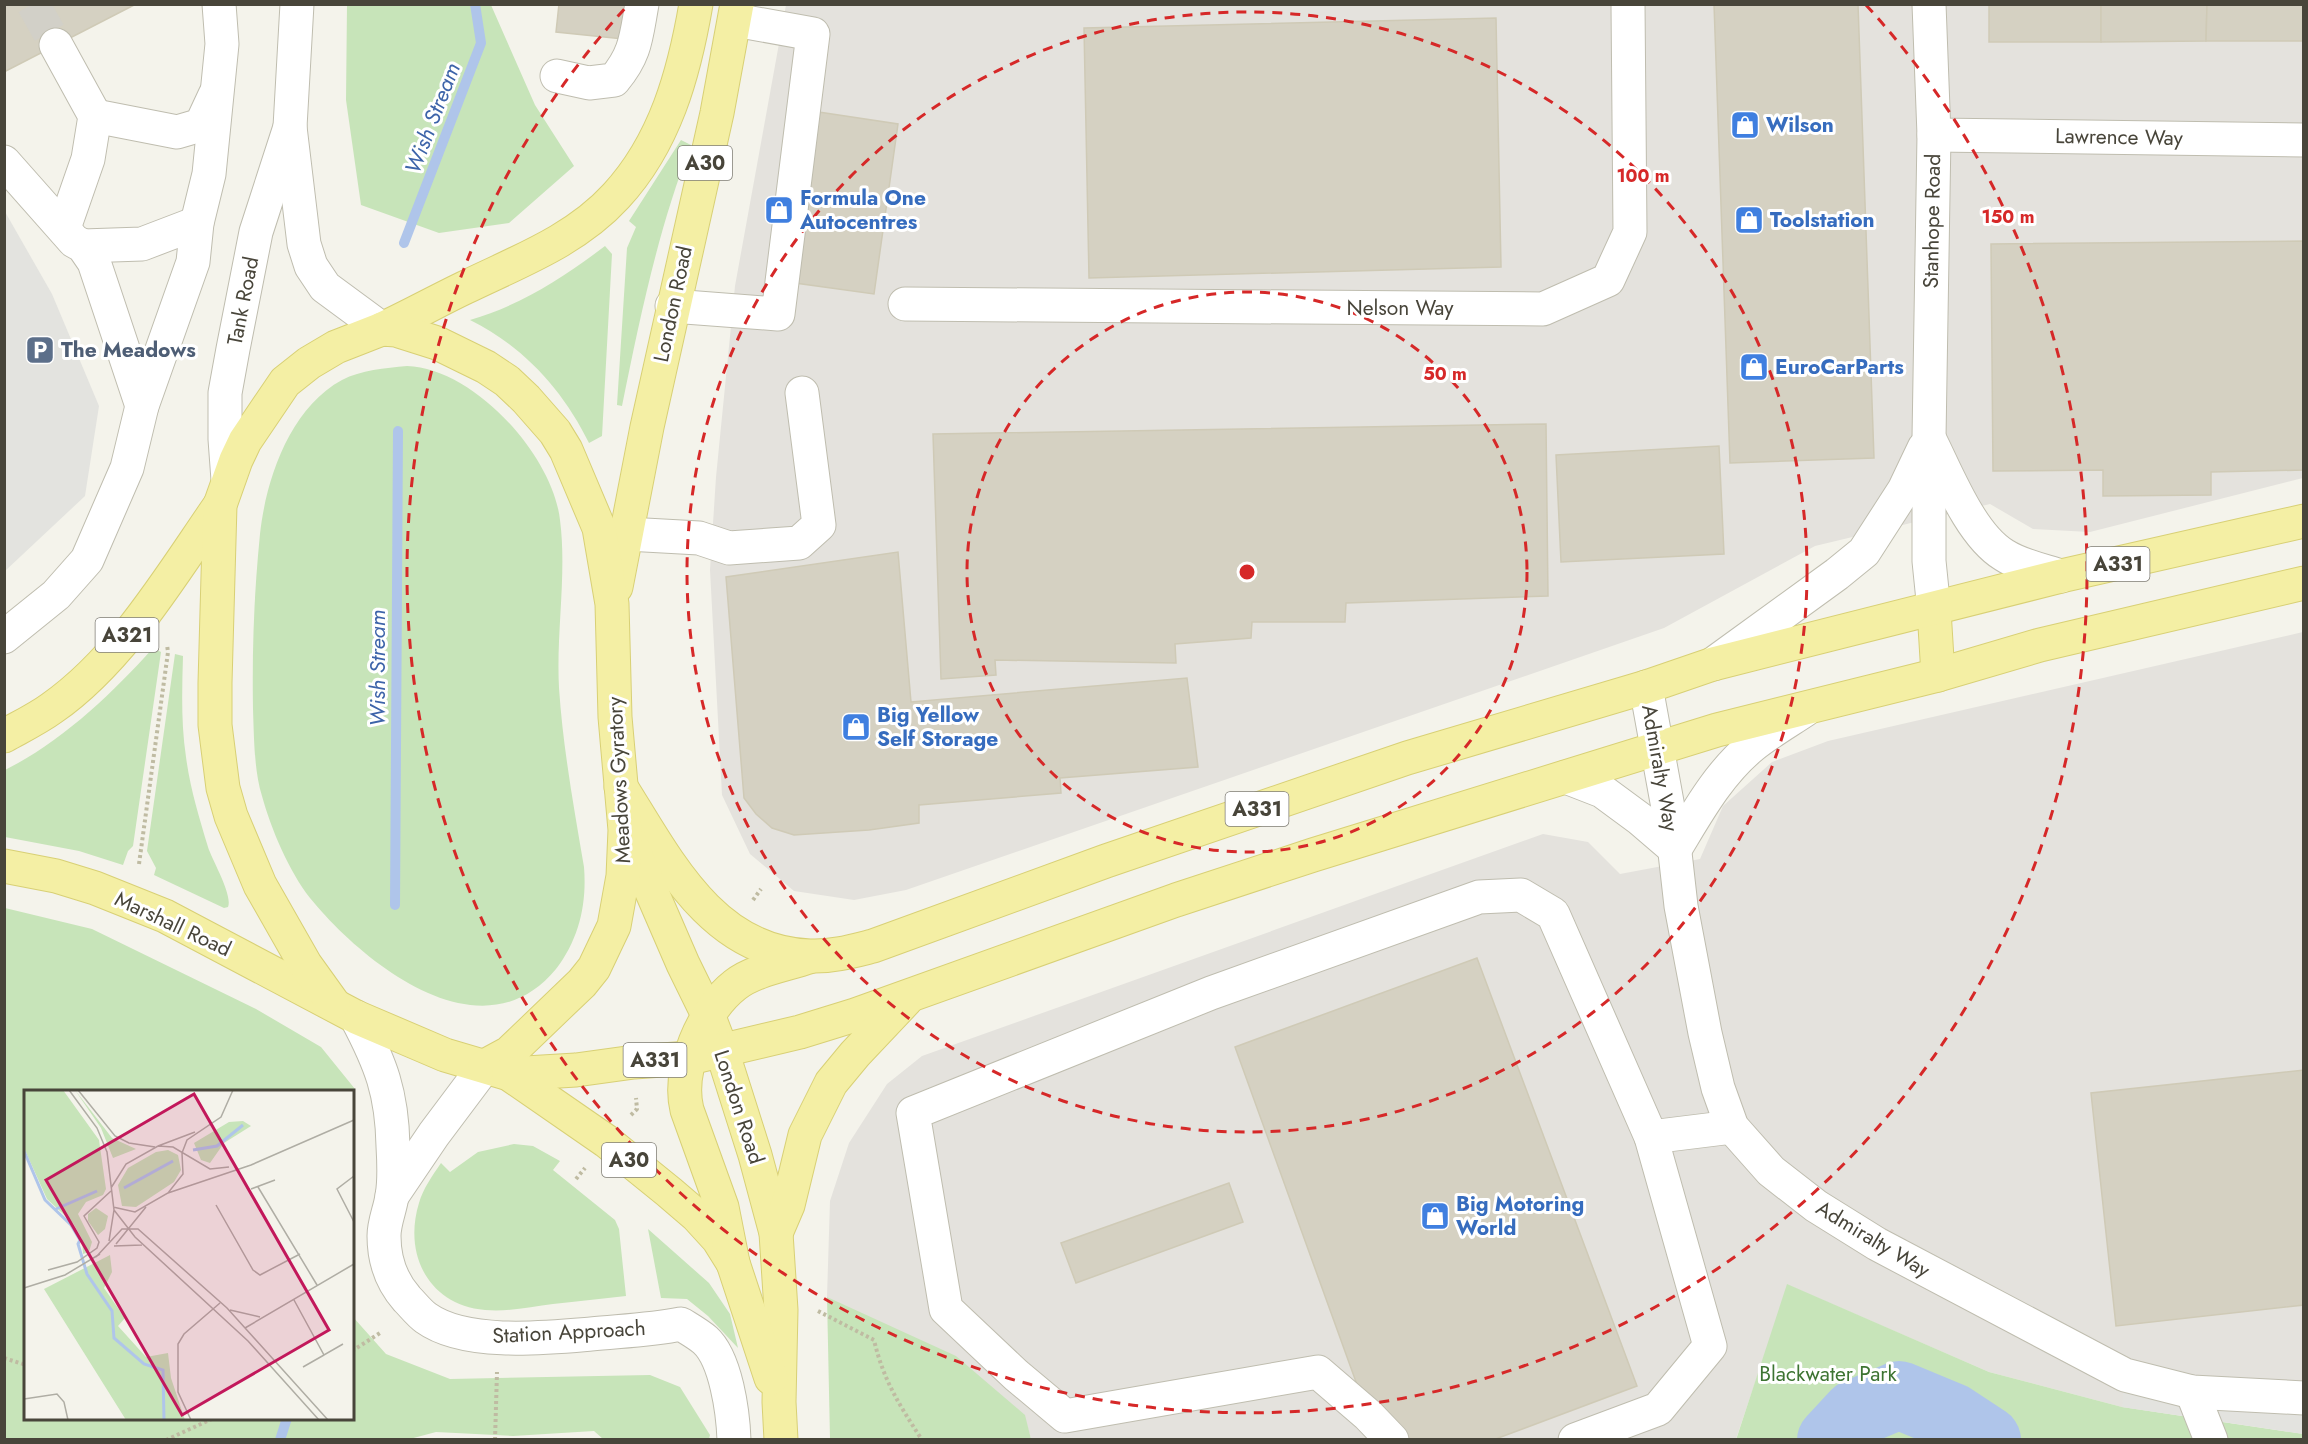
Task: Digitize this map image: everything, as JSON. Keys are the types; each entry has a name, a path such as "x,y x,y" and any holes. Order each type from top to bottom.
{"main road":[{"name":"A30","path":"382,329 561,241 616,197 648,152 673,101 682,74 696,4"},
{"name":"London Road","path":"612,604 672,306 717,113 736,12"},
{"path":"382,329 322,355 285,382 245,441 224,492 214,683 215,725 223,788 231,816 260,885 305,964 344,1010 445,1055 497,1070"},
{"name":"Meadows Gyratory","path":"382,329 419,336 465,355 507,381 543,417 566,450 599,528 612,604 613,674 625,830 623,876 614,926 594,968 582,983 509,1053 497,1070"},
{"name":"A321","path":"4,736 53,708 119,645 143,616 224,492"},
{"name":"A331","path":"621,788 686,888 716,919 747,939 768,948 810,956 840,954 873,946 1106,861 1396,762 1646,687 1713,664 1934,610 2061,576 2304,522"},
{"name":"A331","path":"497,1070 576,1070 634,1062 690,1058 827,1024 1176,900 1717,730 1805,710 1854,695 1938,675 2040,645 2304,584"},
{"path":"1934,610 1938,675"},
{"name":"London Road","path":"625,830 722,1051 755,1155 776,1233 781,1310 779,1402 781,1440"},
{"name":"Marshall Road","path":"4,866 56,876 95,888 165,916 344,1010"},
{"path":"733,1263 722,1207 684,1097 690,1058 709,1017 736,984 810,956"},
{"path":"776,1233 788,1205 805,1135 831,1083 911,994"},
{"name":"A30","path":"497,1070 606,1141 669,1192 711,1231 733,1263"},
{"name":"London Road","path":"733,1263 779,1402"}],"street":[{"path":"4,638 56,595 87,560 127,468 142,406 193,262 197,223 209,174 222,44 219,4"},
{"name":"Tank Road","path":"297,4 290,127 304,244 311,266 325,287 382,329"},
{"path":"556,76 589,83 614,80 626,66 634,51 642,4"},
{"name":"Nelson Way","path":"905,304 1543,309 1608,280 1630,232 1628,4"},
{"name":"Stanhope Road","path":"1929,4 1934,135 1929,561 1934,610"},
{"path":"672,306 778,314 813,34 770,26 736,12"},
{"path":"56,45 95,116 73,237"},
{"path":"95,116 177,132 201,125 217,91"},
{"name":"Tank Road","path":"224,492 225,405 229,371 256,232 290,127"},
{"name":"Lawrence Way","path":"1934,135 2304,140"},
{"path":"4,162 94,262 142,406"},
{"path":"73,237 142,244 197,223"},
{"path":"627,534 699,538 729,548 800,543 819,525 802,393"},
{"name":"Stanhope Road","path":"1929,438 1969,515 1989,543 2003,555 2061,576"},
{"name":"Stanhope Road","path":"1713,664 1864,552 1904,490 1929,438"},
{"name":"Admiralty Way","path":"1646,687 1675,849 1681,906 1718,1088 1732,1127 1771,1171 1816,1206 1877,1244 2125,1376 2192,1392 2304,1398"},
{"name":"Admiralty Way","path":"1675,849 1716,783 1736,761 1752,746 1805,710"},
{"name":"Admiralty Way","path":"1566,777 1602,791 1675,849"},
{"path":"1392,1440 1368,1415 1318,1372 1065,1416 1016,1375 946,1309 913,1113 1211,993 1479,897 1521,895 1553,914 1651,1137 1710,1346 1658,1409 1575,1440"},
{"name":"Station Approach","path":"344,1010 382,1070 389,1094 393,1132 392,1196 384,1236 388,1270 399,1290 426,1318 441,1326 493,1338 566,1336 681,1324 706,1341 720,1363 734,1431"},
{"name":"Station Approach","path":"392,1196 434,1134 497,1070"},
{"path":"1651,1137 1732,1127"},
{"path":"2192,1392 2211,1440"}],"path":[{"path":"139,864 168,652 165,636"},
{"path":"809,1306 874,1340 882,1370 899,1404 922,1440"},
{"path":"354,1350 380,1334"},
{"path":"4,1358 24,1364"},
{"path":"495,1440 497,1369"},
{"path":"166,1440 213,1420"}],"shaded area":[{"path":"786,5 2303,5 2303,478 2090,532 2033,529 1990,504 1815,546 1664,628 906,890 854,900 794,891 750,854 722,795 710,570 716,477 735,286"},
{"name":"The Meadows","path":"4,210 52,294 99,406 85,496 5,571"},
{"path":"2303,632 2303,1432 2122,1407 1989,1372 1788,1285 1736,1439 1031,1439 1024,1415 827,1297 830,1201 849,1143 887,1084 922,1056 1543,834 1588,842 1620,874 1700,859 1723,806 1772,762 1828,741"},
{"path":"2125,1375 2303,1398 2303,1434 2122,1407"}],"green space":[{"path":"347,5 491,5 535,105 574,166 509,223 439,233 361,205 346,100"},
{"path":"681,140 691,145 659,241 622,406 617,405 627,248 636,227 629,221"},
{"path":"605,246 612,254 602,436 589,443 567,405 540,371 507,343 470,320 507,307 541,289"},
{"path":"407,366 433,371 458,382 483,399 506,420 543,469 554,495 560,520 562,583 559,688 566,755 584,867 583,908 576,933 556,969 526,994 494,1005 460,1003 425,992 392,973 360,949 333,923 310,898 288,863 270,822 257,776 253,709 255,600 263,513 275,468 295,427 308,408 324,392 342,380 357,374"},
{"path":"153,648 161,652 133,846 128,851 123,865 79,851 5,837 5,770 46,746 84,716"},
{"path":"175,654 183,656 183,732 190,780 208,847 228,894 228,907 224,908 154,875 156,868 147,851"},
{"path":"5,908 92,929 256,1009 321,1047 355,1089 354,1101 354,1090 24,1090 24,1420 354,1420 354,1318 386,1354 450,1379 650,1375 680,1387 710,1435 709,1439 603,1439 594,1431 513,1436 436,1432 406,1440 5,1439"},
{"path":"514,1144 533,1146 560,1161 553,1170 615,1220 619,1229 626,1296 511,1310 485,1310 465,1306 435,1288 418,1258 415,1241 415,1222 419,1203 428,1183 441,1163 450,1172 478,1152"},
{"path":"648,1229 709,1283 730,1314 738,1348 708,1316 687,1299 661,1298"},
{"name":"Blackwater Park","path":"1787,1284 1989,1372 2122,1407 2304,1434 2303,1440 1736,1440"},
{"path":"827,1297 956,1356 1025,1415 1031,1439 830,1439"}],"building":[{"path":"4,4 136,4 4,72"},
{"path":"559,4 627,4 623,39 556,32"},
{"path":"1714,4 1858,4 1874,458 1730,463"},
{"path":"1989,4 2101,4 2101,42 1989,42"},
{"path":"2101,4 2207,4 2206,41 2101,42"},
{"path":"2207,4 2304,4 2304,41 2206,41"},
{"path":"1496,18 1501,267 1089,278 1084,28"},
{"path":"812,111 898,124 874,294 788,282"},
{"path":"2304,241 2304,470 2211,472 2211,495 2103,496 2103,470 1993,471 1991,244"},
{"path":"1546,424 1548,596 1346,603 1345,622 1252,622 1251,638 1175,644 1176,663 995,660 996,675 941,679 933,434"},
{"path":"1719,446 1724,554 1561,562 1556,455"},
{"path":"898,552 911,702 1187,678 1198,767 1060,778 1061,793 919,805 919,823 869,830 794,835 772,828 756,814 744,798 726,577"},
{"name":"Big Motoring World","path":"1477,958 1637,1386 1493,1440 1377,1440 1235,1047"},
{"path":"2304,1070 2304,1305 2116,1326 2091,1093"},
{"path":"1229,1183 1243,1222 1076,1283 1061,1243"}],"waterway":[{"name":"Wish Stream","path":"404,243 481,43 475,4"},
{"name":"Wish Stream","path":"395,905 398,431"},
{"path":"1831,1440 1856,1413 1899,1395 1952,1417 1987,1440"},
{"name":"Wish Stream","path":"280,1440 286,1420"}],"tunnel":[{"path":"33,4 56,45"}],"place":[{"name":"Wilson","path":"1745,125"},
{"name":"Formula One Autocentres","path":"779,210"},
{"name":"Toolstation","path":"1749,220"},
{"name":"The Meadows","path":"40,350"},
{"name":"EuroCarParts","path":"1754,367"},
{"name":"Big Yellow Self Storage","path":"856,727"},
{"name":"Big Motoring World","path":"1435,1216"}]}
